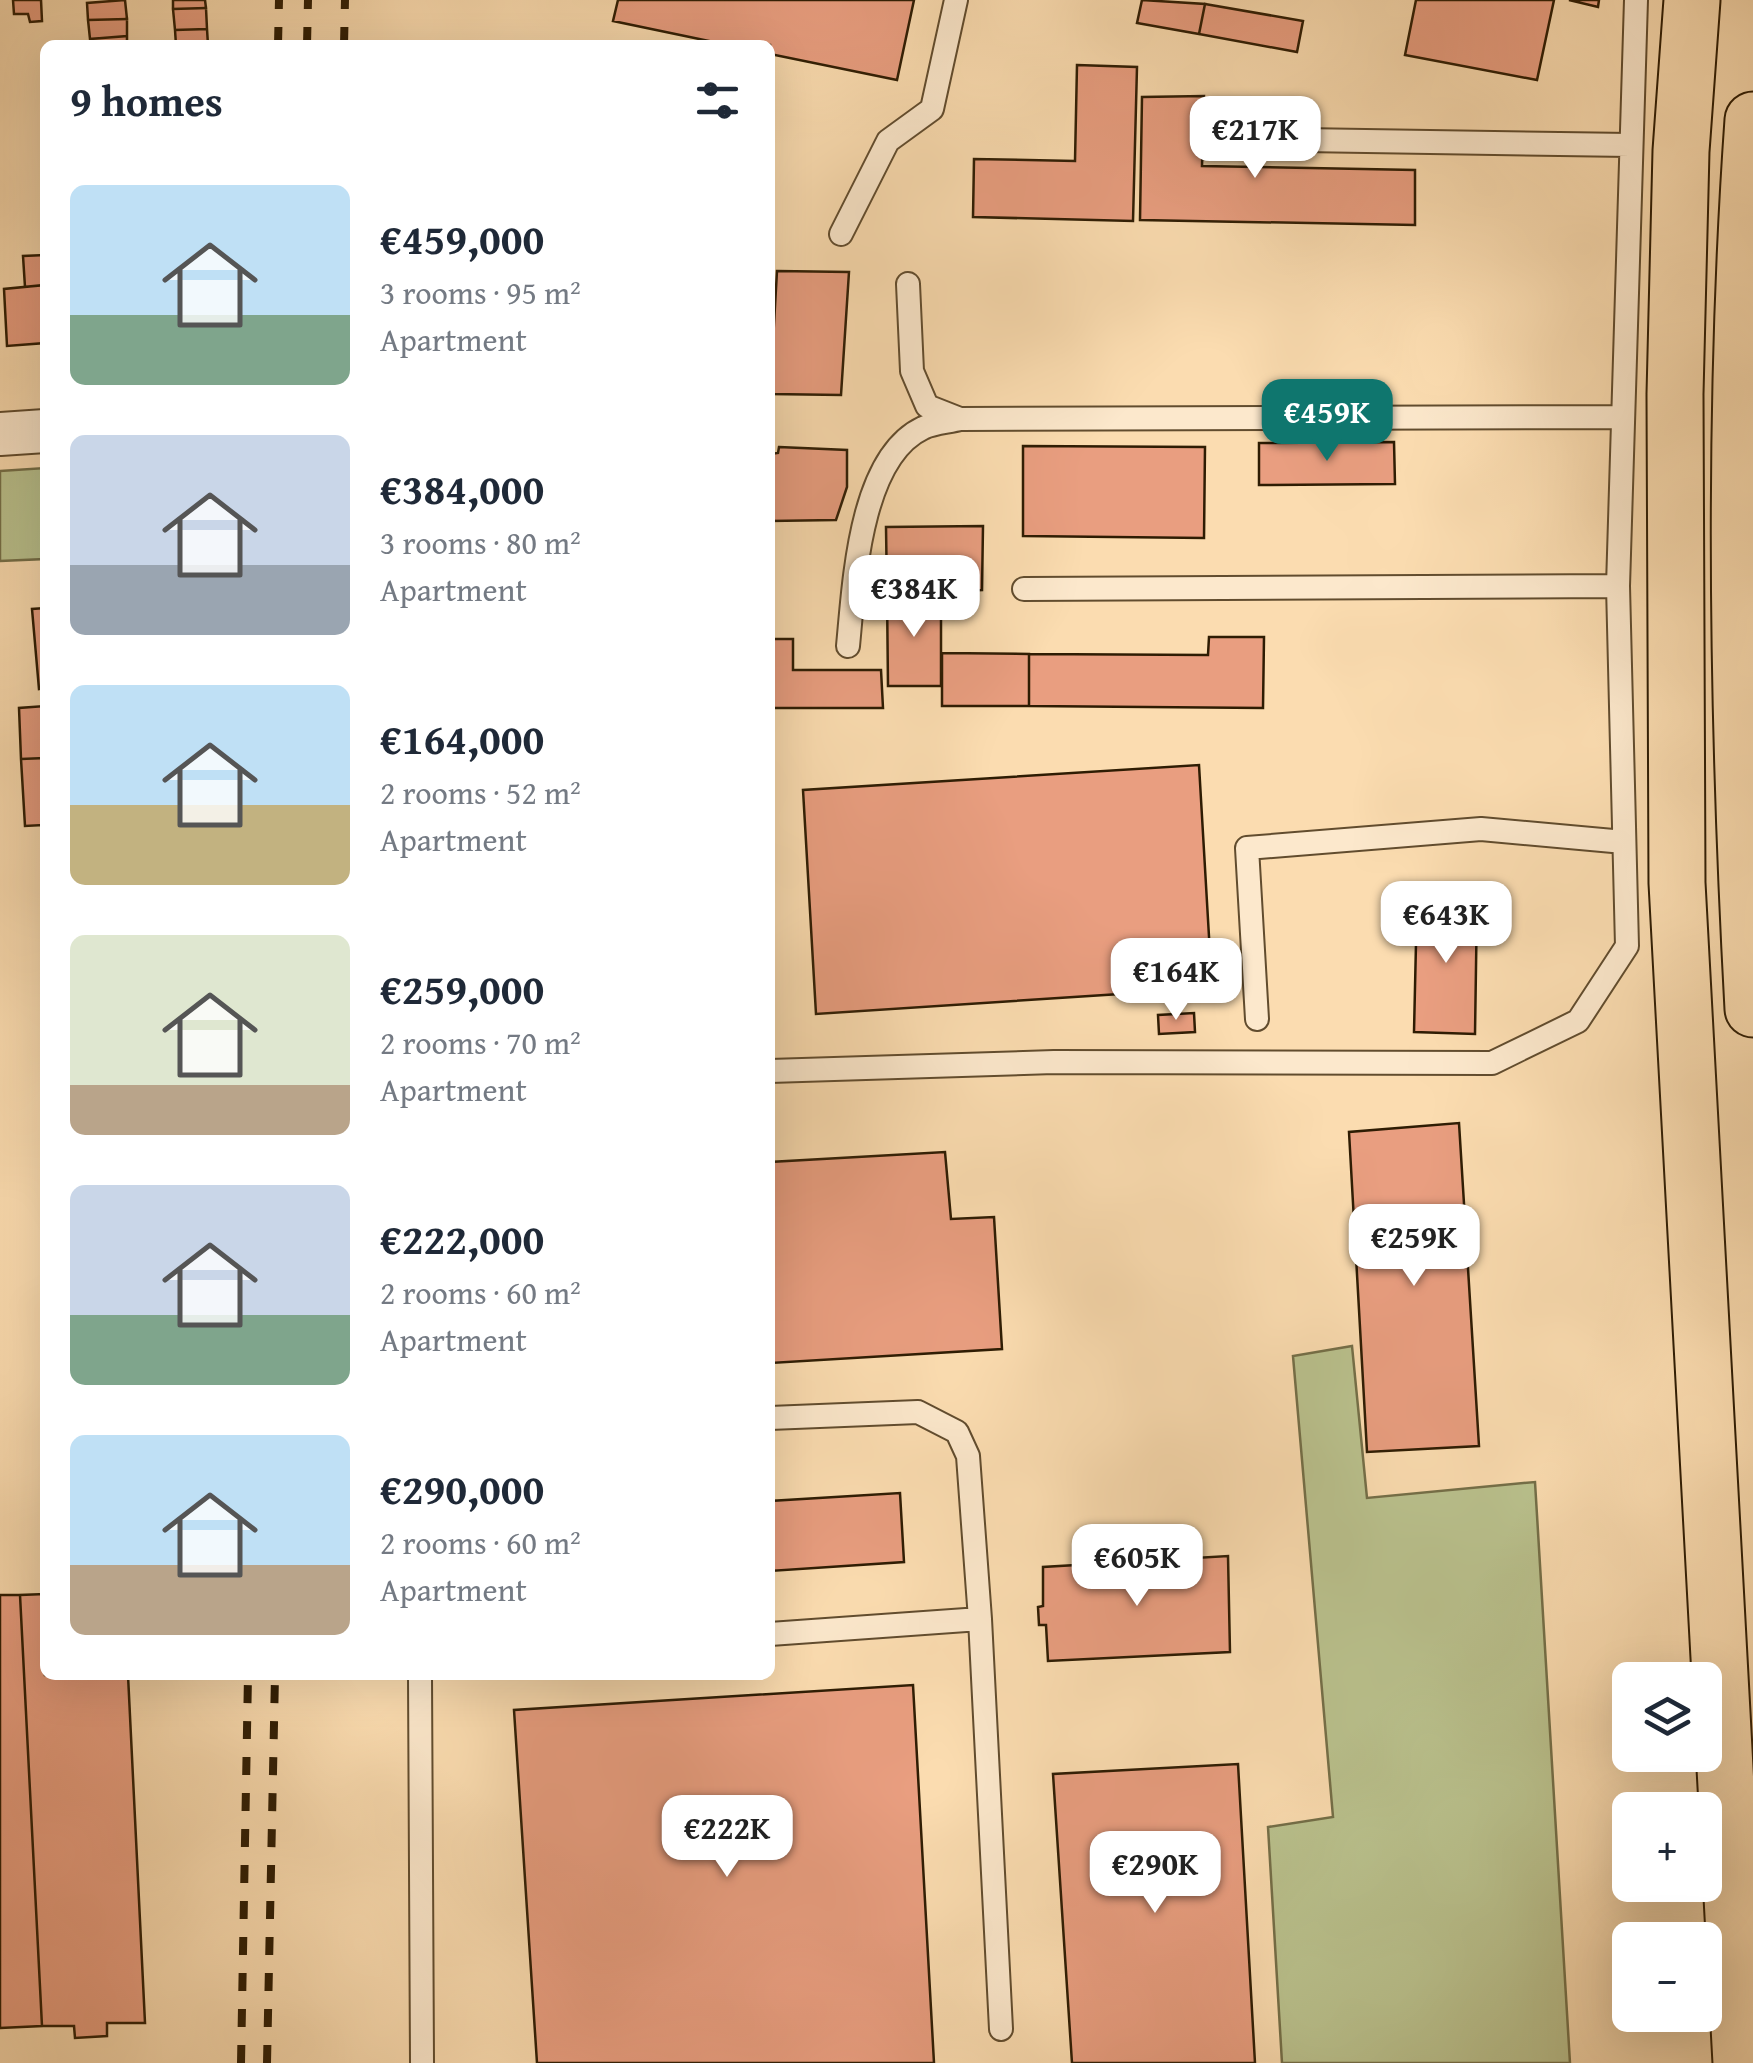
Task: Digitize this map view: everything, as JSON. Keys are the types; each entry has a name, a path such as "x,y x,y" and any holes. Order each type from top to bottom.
{"main road":[{"path":"1692,0 1682,150 1674,634 1677,883 1741,2063"},
{"path":"1753,120 1741,626 1753,1009"}],"street":[{"path":"0,434 40,431"}],"lane":[{"path":"841,234 888,141 932,109 956,0"},
{"path":"775,1071 1054,1062 1492,1063 1578,1021 1627,946 1618,586 1636,0"},
{"path":"1229,139 1630,146"},
{"path":"908,284 912,371 927,406 960,419"},
{"path":"848,646 858,548 880,477 895,450 922,428 960,419 1622,418"},
{"path":"1024,590 1618,586"},
{"path":"1257,1019 1247,848 1481,829 1624,842"},
{"path":"775,1418 918,1412 957,1432 968,1456 1001,2029"},
{"path":"775,1634 980,1619"},
{"path":"420,1680 422,2063"}],"green space":[{"path":"40,468 40,559 0,561 0,471"},
{"path":"1352,1346 1367,1498 1535,1482 1570,2063 1282,2063 1268,1827 1333,1817 1293,1356"}],"building":[{"path":"13,0 41,0 42,21 30,22 28,14 14,14"},
{"path":"125,0 127,19 88,20 87,3"},
{"path":"173,0 205,0 206,8 173,9"},
{"path":"618,0 914,0 897,80 775,55 775,40 704,40 613,21"},
{"path":"1142,0 1205,4 1199,34 1137,23"},
{"path":"1416,0 1554,0 1537,80 1405,55"},
{"path":"1569,0 1599,0 1598,7"},
{"path":"1205,4 1303,21 1297,52 1199,34"},
{"path":"206,8 207,29 175,30 173,9"},
{"path":"127,19 127,36 90,39 88,20"},
{"path":"207,29 208,40 176,40 175,30"},
{"path":"127,36 127,40 90,39"},
{"path":"1077,65 1137,67 1133,221 973,217 974,159 1075,161"},
{"path":"1204,96 1202,166 1415,170 1415,225 1140,220 1142,97"},
{"path":"40,255 40,286 25,287 23,256"},
{"path":"777,271 849,272 841,395 775,394"},
{"path":"40,285 40,343 7,346 4,289"},
{"path":"1394,442 1395,484 1259,485 1259,443"},
{"path":"1023,446 1205,447 1204,538 1023,536"},
{"path":"779,447 847,450 847,487 836,520 775,521"},
{"path":"983,526 982,590 887,594 886,527"},
{"path":"941,593 941,686 888,686 887,594"},
{"path":"40,608 39,689 32,609"},
{"path":"1209,637 1264,637 1263,708 1029,706 1029,654 1208,655"},
{"path":"775,639 793,639 793,670 881,670 883,708 775,708"},
{"path":"942,653 1029,654 1029,706 942,706"},
{"path":"40,706 40,758 21,759 19,708"},
{"path":"40,758 40,825 25,826 21,759"},
{"path":"1199,765 1212,988 816,1014 803,790"},
{"path":"1417,899 1477,900 1475,1034 1414,1032"},
{"path":"1194,1013 1195,1032 1159,1034 1158,1015"},
{"path":"1459,1123 1479,1446 1367,1452 1349,1132"},
{"path":"945,1152 951,1219 994,1217 1002,1349 775,1363 775,1162"},
{"path":"900,1493 904,1562 775,1571 775,1501"},
{"path":"1228,1556 1230,1652 1048,1661 1046,1625 1039,1625 1038,1607 1043,1606 1043,1567"},
{"path":"40,1594 40,1680 128,1680 145,2023 107,2023 107,2036 75,2038 74,2026 42,2026 20,1595"},
{"path":"0,1595 20,1595 42,2026 0,2028"},
{"path":"913,1685 934,2063 537,2063 514,1710"},
{"path":"1238,1764 1255,2063 1072,2063 1053,1774"}],"railway":[{"path":"278,40 279,0"},
{"path":"307,40 308,0"},
{"path":"344,40 345,0"},
{"path":"241,2063 248,1680"},
{"path":"267,2063 275,1680"}]}
